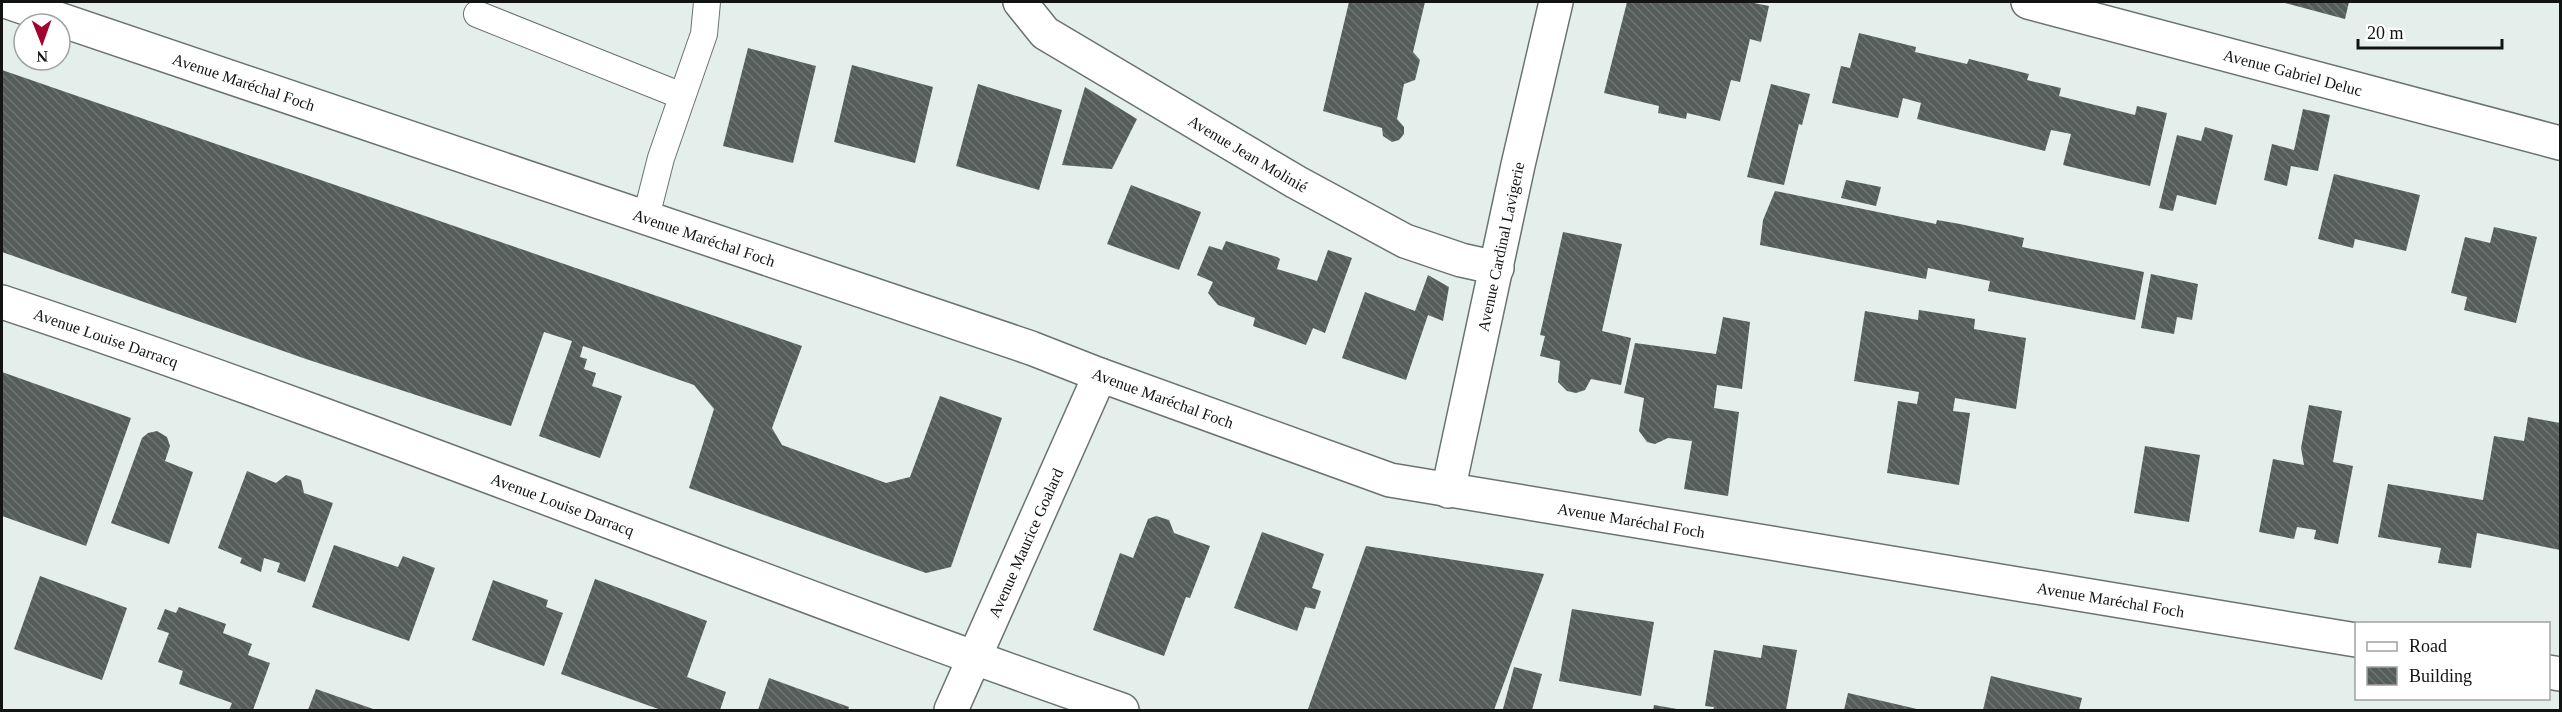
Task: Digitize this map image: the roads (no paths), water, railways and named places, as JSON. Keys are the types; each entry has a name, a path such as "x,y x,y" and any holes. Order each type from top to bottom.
{"street":[{"name":"Avenue Maréchal Foch","path":"8,2 1031,348 1390,480 2355,640"},
{"name":"Avenue Jean Molinié","path":"1020,2 1045,33 1296,182 1405,241 1461,260 1497,268"},
{"name":"Avenue Cardinal Lavigerie","path":"1448,491 1518,165 1556,2"},
{"name":"Avenue Gabriel Deluc","path":"2028,2 2064,6 2560,142"},
{"name":"Avenue Louise Darracq","path":"2,302 163,356 974,659 1122,711"},
{"name":"Avenue Maurice Goalard","path":"951,711 1100,375"}],"lane":[{"path":"646,217 661,158 704,34 707,2"},
{"path":"477,14 682,96"}]}
